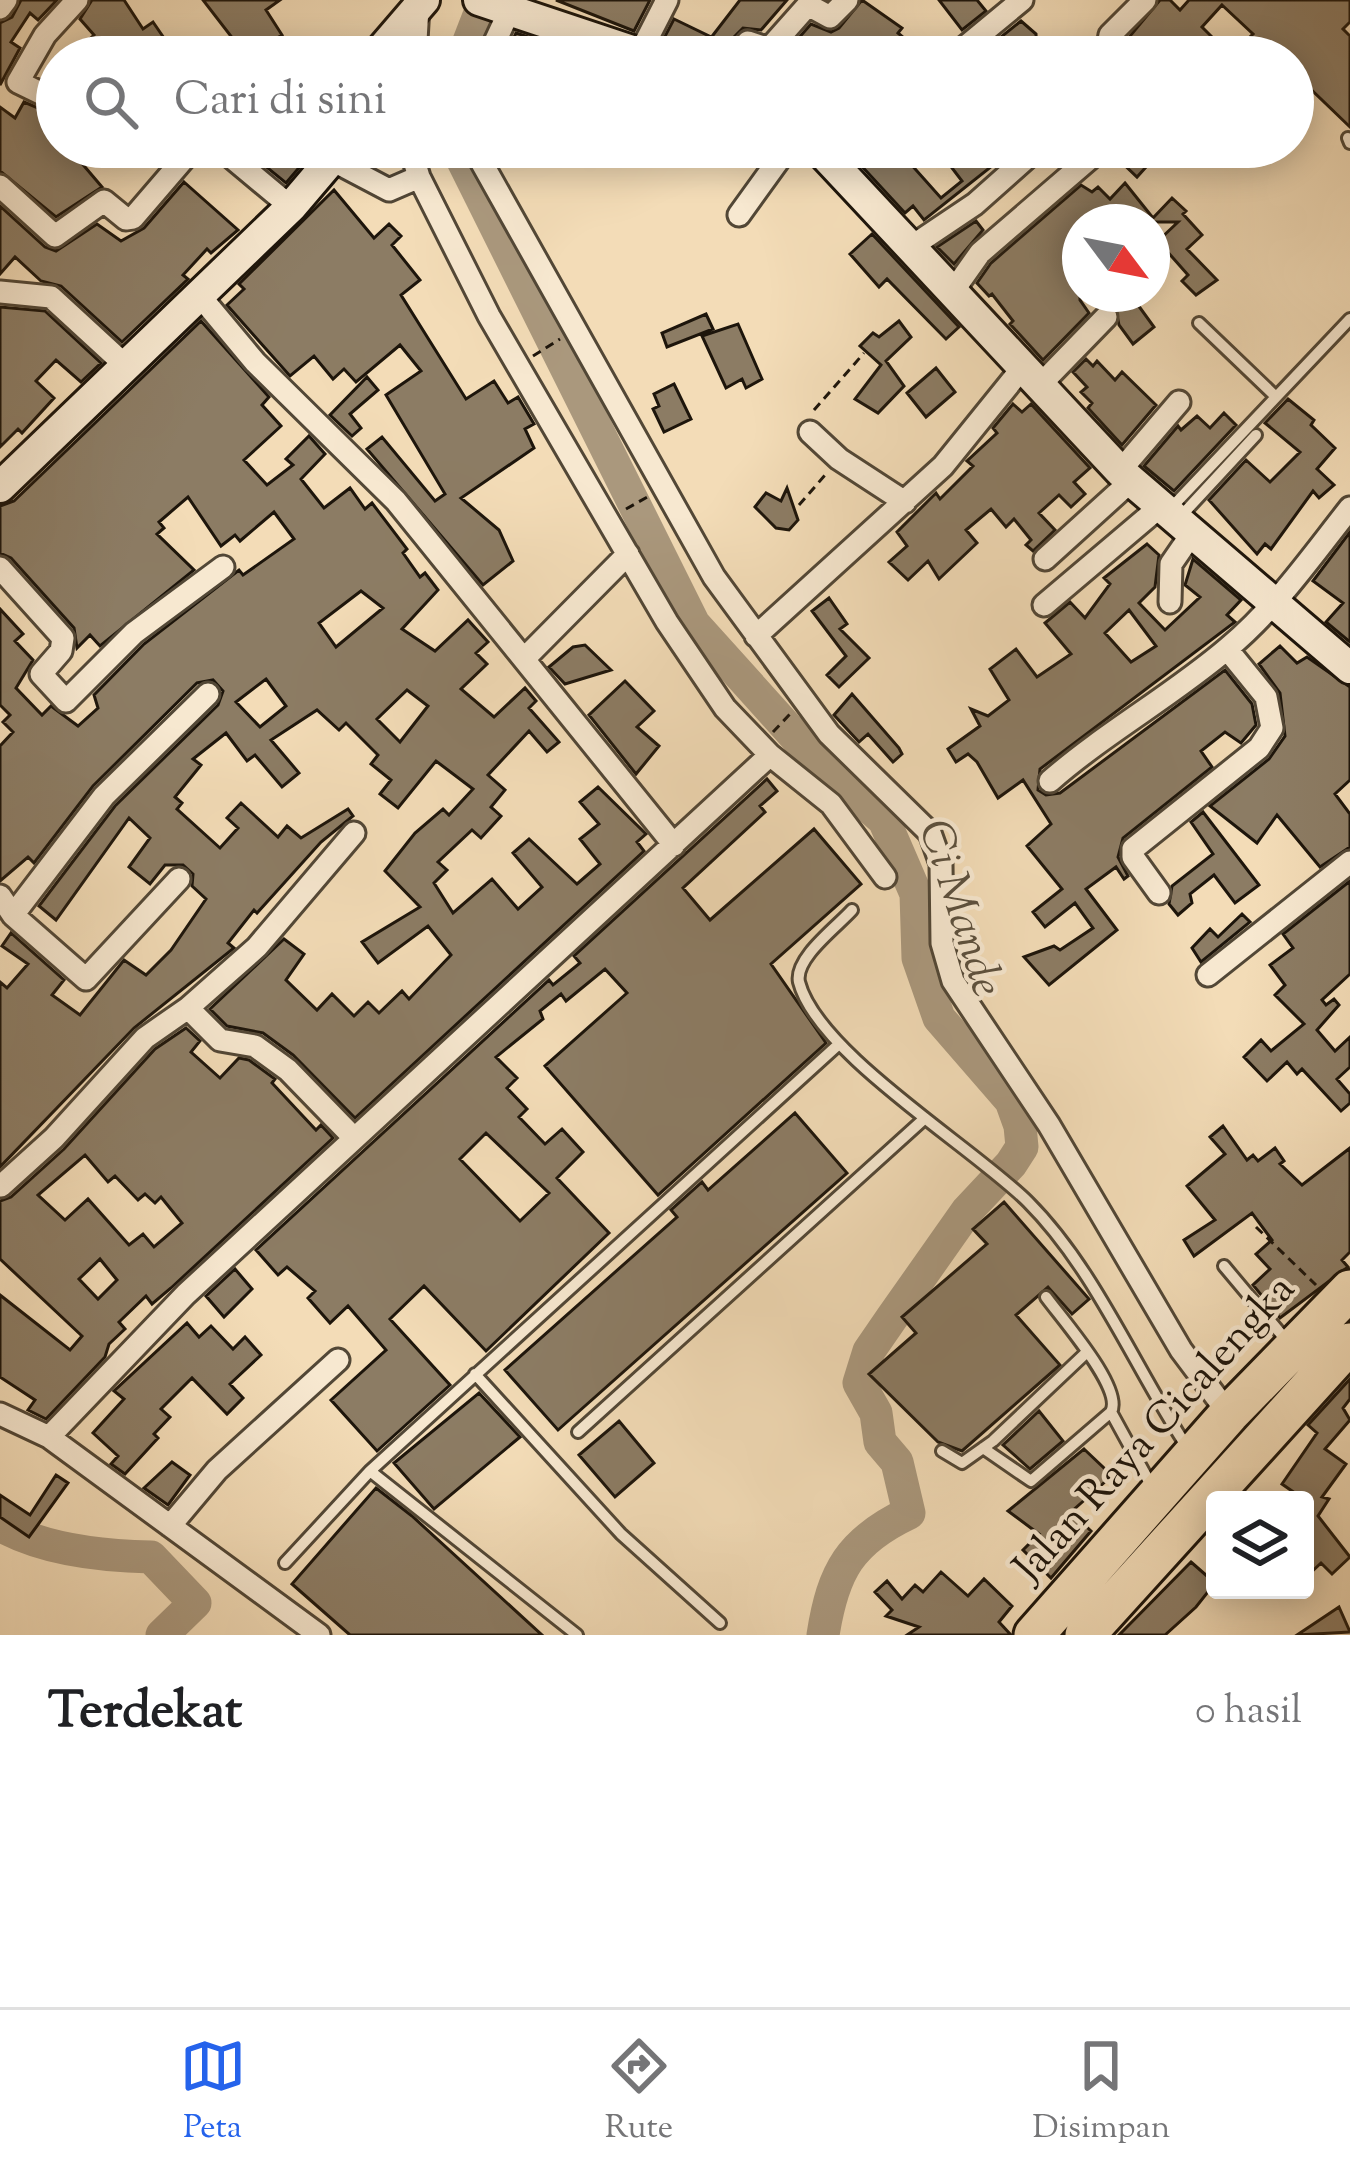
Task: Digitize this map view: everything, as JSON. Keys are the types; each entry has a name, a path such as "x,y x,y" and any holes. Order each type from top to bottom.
{"highway":[{"name":"Jalan Raya Cicalengka","path":"1034,1635 1229,1414 1342,1297"},
{"name":"Jalan Raya Cicalengka","path":"1089,1634 1350,1343"}],"main road":[{"path":"393,36 421,3"},
{"path":"498,3 591,36"},
{"path":"0,487 291,207 325,168"},
{"path":"837,168 1126,476 1350,668"}],"street":[{"path":"0,8 6,0"},
{"path":"44,36 77,0"},
{"path":"653,36 667,0"},
{"path":"780,36 806,6 826,17 847,0"},
{"path":"978,36 1022,0"},
{"path":"1109,36 1145,0"},
{"path":"417,36 421,3"},
{"path":"492,36 498,3"},
{"path":"9,79 36,46"},
{"path":"0,186 55,236 104,201 126,219 133,218 176,168"},
{"path":"244,168 291,207"},
{"path":"357,168 389,190 419,177"},
{"path":"416,168 488,316 616,515 627,551 725,708 770,754 831,804 873,854 885,877"},
{"path":"485,168 713,577 834,740 929,832 941,864 942,944 953,981 1049,1125 1181,1350 1229,1414"},
{"path":"739,214 773,168"},
{"path":"911,247 975,204 1015,168"},
{"path":"951,294 980,253 1079,168"},
{"path":"0,292 51,296 125,365"},
{"path":"200,296 255,362 382,484 674,845"},
{"path":"756,636 905,502 1031,376 1106,317"},
{"path":"1046,559 1126,476 1179,401"},
{"path":"810,432 839,459 905,502"},
{"path":"1050,781 1118,725 1227,649 1274,602 1350,508"},
{"path":"1170,602 1176,516"},
{"path":"1044,605 1176,516"},
{"path":"526,657 627,551"},
{"path":"0,568 64,638 61,651 41,674 66,701 134,633 223,567"},
{"path":"1159,893 1133,849 1259,748 1272,728 1266,697 1227,649"},
{"path":"179,879 88,978 6,906 104,796 208,694"},
{"path":"49,1437 186,1294 770,754"},
{"path":"1,1186 54,1138 145,1039 242,963 354,833"},
{"path":"1208,975 1350,862"},
{"path":"188,1008 220,1040 248,1041 289,1070 354,1138"},
{"path":"170,1526 217,1471 338,1360"},
{"path":"0,1414 49,1437 319,1635"}],"lane":[{"path":"1176,516 1273,394 1350,319"},
{"path":"1198,323 1273,394"},
{"path":"1176,516 1256,435"},
{"path":"852,910 807,958 799,976 838,1044 1030,1204 1089,1284 1193,1456"},
{"path":"285,1563 370,1471 838,1044"},
{"path":"578,1432 924,1119"},
{"path":"1224,1266 1293,1347"},
{"path":"1046,1297 1114,1395 1111,1412 1156,1497"},
{"path":"943,1451 962,1463 1087,1352"},
{"path":"475,1374 621,1534 720,1623"},
{"path":"983,1448 1030,1481 1111,1412"},
{"path":"370,1471 577,1635"}],"path":[{"path":"530,358 562,339"},
{"path":"810,432 807,418 864,353"},
{"path":"799,505 839,459"},
{"path":"616,515 648,496"},
{"path":"775,730 791,713"},
{"path":"1256,1227 1342,1297"}],"building":[{"path":"21,0 57,0 38,20 30,13 11,42 20,48 0,85 0,23 12,17"},
{"path":"92,0 124,0 143,29 153,22 163,36 93,36 80,19"},
{"path":"203,0 280,0 266,10 282,35 231,36"},
{"path":"556,0 650,0 634,31"},
{"path":"740,0 787,0 761,30 743,28 735,36 712,36"},
{"path":"862,0 902,28 898,33 902,36 800,36 811,24 831,32"},
{"path":"939,0 977,0 986,11 962,30"},
{"path":"1160,0 1170,0 1180,10 1189,0 1350,0 1350,22 1343,29 1350,36 1350,127 1314,92 1314,36 1251,36 1222,5 1202,27 1211,36 1130,36"},
{"path":"674,19 709,36 665,36"},
{"path":"1021,21 1036,36 1002,36"},
{"path":"24,102 36,107 36,168 86,168 102,187 56,217 0,171 0,107 15,118"},
{"path":"268,168 299,168 286,183"},
{"path":"863,168 914,168 941,198 962,181 952,168 990,168 924,220 913,206 905,213"},
{"path":"184,182 238,230 211,253 207,249 183,275 188,279 122,342 61,286 41,281 15,257 0,274 0,206 45,247 56,251 97,224 121,241 144,228"},
{"path":"1125,183 1142,204 1062,204 1062,312 1089,313 1043,360 1010,324 1013,321 992,294 977,283 991,263 1081,185 1092,192 1098,187 1110,199"},
{"path":"334,190 374,238 389,224 401,236 392,245 420,280 401,295 466,399 494,381 508,403 518,397 534,424 525,429 534,448 461,498 499,530 513,561 483,585 367,449 382,437 435,501 445,494 386,395 421,371 400,345 356,382 344,369 333,379 314,356 290,376 227,305 244,289 239,284"},
{"path":"1172,198 1202,235 1187,249 1217,280 1196,295 1182,281 1188,275 1170,255 1170,230 1178,222 1170,222 1170,204 1166,204"},
{"path":"976,221 983,230 954,264 937,247"},
{"path":"872,234 959,327 946,339 887,279 879,287 850,254"},
{"path":"0,307 45,311 101,363 81,382 56,360 36,381 54,398 22,433 18,429 0,447"},
{"path":"1116,312 1143,312 1154,327 1133,344 1119,325"},
{"path":"706,314 713,329 667,347 662,333"},
{"path":"201,321 269,397 262,405 281,426 244,460 267,485 293,465 286,459 309,436 325,454 301,479 324,508 350,488 365,509 372,503 407,549 403,553 420,577 425,573 438,590 402,629 435,651 468,620 488,642 476,653 487,664 461,689 494,717 525,688 536,701 529,708 559,742 547,752 529,731 488,775 505,790 491,807 501,816 481,838 472,830 438,862 447,870 434,883 453,913 492,879 518,909 542,887 513,853 529,839 577,884 600,864 580,839 599,824 580,802 598,787 646,834 637,842 644,851 355,1118 293,1055 263,1033 227,1026 210,1009 284,939 304,954 286,980 317,1010 332,994 354,1016 368,1002 379,1013 402,991 409,999 451,955 428,926 378,963 362,942 420,907 385,871 415,833 443,809 449,815 473,789 436,761 398,808 380,794 391,780 371,764 378,755 346,723 339,730 317,710 271,740 299,773 282,787 255,755 247,761 226,733 193,759 201,765 175,797 182,803 177,809 220,848 238,828 227,818 241,803 278,837 287,826 301,838 348,809 353,816 321,842 257,913 254,910 228,943 234,948 134,1028 0,1167 0,982 7,988 28,964 2,946 11,933 64,980 52,995 80,1015 124,960 146,975 171,950 206,899 192,886 193,874 183,865 165,865 150,884 129,867 150,838 129,818 56,920 39,906 115,806 218,705 223,691 213,680 197,683 93,786 34,863 28,857 0,881 0,746 13,732 3,722 10,715 0,705 0,609 23,634 15,641 33,660 16,688 42,715 51,706 78,726 98,708 94,695 144,644 239,570 243,575 294,539 274,512 240,541 235,535 221,546 188,497 159,522 164,528 157,534 194,570 100,646 90,635 77,648 74,628 11,558 0,553 0,506 14,501","holes":["361,591 383,608 336,647 319,623","266,679 286,706 260,727 236,702","407,690 428,706 400,742 377,719"]},
{"path":"899,321 911,337 886,361 904,386 878,413 855,399 881,365 860,346 873,333 879,337"},
{"path":"738,324 762,379 746,388 742,379 726,388 702,336"},
{"path":"1086,359 1093,366 1097,361 1115,380 1122,372 1156,405 1122,445 1088,408 1092,403 1081,392 1087,387 1073,372"},
{"path":"936,368 955,392 926,417 907,393"},
{"path":"367,377 378,390 350,414 361,428 352,436 330,415"},
{"path":"674,384 691,419 664,432 653,409 659,406 654,394"},
{"path":"1288,399 1314,420 1311,425 1335,448 1317,469 1334,485 1319,498 1313,491 1271,549 1265,544 1257,554 1209,500 1246,460 1270,482 1300,452 1265,423"},
{"path":"1013,404 1022,412 1031,404 1090,468 1074,482 1085,494 1071,507 1059,495 1039,513 1055,530 1033,551 1026,545 1031,540 1014,519 1006,527 991,509 966,530 977,543 939,579 928,561 908,580 889,562 907,546 897,532 936,493 940,499 973,466 967,461 997,433 993,428"},
{"path":"1224,413 1236,425 1174,491 1144,466 1178,426 1181,430 1197,416 1210,428"},
{"path":"787,488 798,520 789,530 776,528 755,507 766,493 781,501"},
{"path":"1350,532 1350,642 1326,622 1343,603 1313,581"},
{"path":"1147,544 1159,555 1155,587 1139,603 1165,630 1200,597 1185,585 1193,559 1241,600 1227,615 1235,622 1040,769 1038,790 1046,795 1060,793 1225,670 1252,704 1256,725 1241,743 1225,732 1201,751 1212,767 1123,838 1118,857 1128,876 1124,879 1116,867 1086,889 1117,930 1049,985 1024,957 1054,946 1060,950 1093,928 1075,903 1045,927 1033,912 1062,889 1027,846 1051,824 1023,780 998,798 977,762 968,754 956,762 948,749 980,726 971,709 988,716 1009,700 990,669 1016,649 1037,677 1071,654 1045,623 1070,602 1085,618 1110,584 1104,578","holes":["1129,610 1156,646 1131,662 1105,633"]},
{"path":"829,598 847,624 840,629 869,658 839,687 827,675 846,656 812,611"},
{"path":"585,645 611,670 565,684 549,667 573,647"},
{"path":"1280,646 1297,663 1307,657 1350,687 1350,780 1335,794 1350,814 1350,847 1320,867 1277,815 1257,843 1210,806 1269,759 1285,736 1280,693 1259,664"},
{"path":"625,681 654,711 637,727 659,746 636,774 589,715"},
{"path":"852,694 899,748 902,754 893,762 868,734 859,742 834,715"},
{"path":"767,779 777,791 760,806 765,812 683,888 710,920 814,829 861,884 771,964 826,1043 658,1195 545,1066 627,993 605,969 566,1001 561,994 540,1011 543,1019 496,1057 517,1078 507,1088 527,1109 519,1117 545,1144 562,1129 583,1152 557,1178 609,1233 486,1351 424,1286 390,1319 450,1385 377,1451 331,1400 386,1350 348,1306 330,1323 308,1298 315,1291 287,1267 278,1275 256,1250 549,980 553,985 580,963 574,956","holes":["486,1133 549,1193 520,1221 460,1159"]},
{"path":"1203,812 1259,885 1235,903 1214,875 1190,894 1192,903 1178,915 1169,904 1172,886 1213,854 1191,822"},
{"path":"1350,881 1350,974 1322,1000 1326,1005 1334,999 1339,1005 1317,1030 1335,1051 1350,1037 1350,1067 1337,1079 1350,1094 1350,1103 1341,1111 1302,1069 1297,1074 1287,1062 1267,1081 1244,1057 1261,1040 1271,1051 1304,1024 1275,995 1285,985 1270,965 1293,948 1283,934"},
{"path":"1242,914 1250,922 1201,962 1192,948 1210,929 1218,937"},
{"path":"186,1028 200,1041 191,1052 220,1078 239,1058 249,1060 275,1079 272,1083 316,1130 321,1125 333,1138 171,1288 152,1304 146,1296 119,1322 125,1329 109,1344 105,1357 46,1419 28,1410 35,1400 0,1377 0,1295 70,1350 82,1336 0,1259 0,1201 11,1197 64,1149 155,1049","holes":["85,1155 108,1182 115,1176 138,1200 145,1194 155,1203 161,1197 182,1223 154,1247 143,1234 129,1245 88,1199 65,1220 38,1195","100,1259 117,1280 98,1299 79,1279"]},
{"path":"795,1113 847,1173 558,1430 505,1370 677,1217 671,1210 702,1182 708,1190"},
{"path":"1223,1126 1247,1160 1253,1155 1258,1161 1275,1148 1284,1161 1280,1164 1302,1185 1350,1148 1350,1252 1342,1260 1348,1267 1280,1318 1253,1285 1270,1269 1256,1254 1272,1240 1252,1213 1194,1256 1184,1240 1215,1220 1187,1186 1225,1154 1210,1137"},
{"path":"1004,1202 1089,1299 1072,1314 1048,1287 1016,1315 1060,1365 962,1451 938,1442 869,1374 916,1333 902,1317 987,1244 973,1229"},
{"path":"235,1269 252,1289 224,1317 206,1296"},
{"path":"187,1323 199,1337 211,1326 233,1349 245,1337 261,1355 230,1384 243,1398 227,1414 192,1378 161,1409 170,1417 125,1474 111,1464 118,1456 93,1433 124,1399 114,1391"},
{"path":"1350,1379 1350,1399 1343,1408 1350,1420 1325,1449 1346,1464 1322,1497 1329,1499 1318,1516 1350,1557 1332,1574 1321,1563 1314,1570 1314,1491 1292,1491 1282,1484 1317,1433 1308,1425"},
{"path":"479,1393 520,1437 434,1509 394,1463"},
{"path":"1039,1411 1063,1441 1030,1469 1003,1445"},
{"path":"619,1421 654,1463 615,1497 579,1455"},
{"path":"1084,1449 1105,1469 1106,1481 1071,1512 1091,1531 1051,1578 1023,1550 1039,1534 1008,1511"},
{"path":"172,1462 190,1475 168,1505 144,1488"},
{"path":"56,1475 68,1483 29,1537 0,1517 0,1495 30,1515"},
{"path":"376,1488 542,1635 350,1635 292,1584"},
{"path":"1191,1562 1206,1575 1206,1594 1165,1635 1119,1635"},
{"path":"941,1572 968,1596 984,1579 1012,1606 999,1622 1011,1635 907,1635 919,1627 886,1616 892,1610 875,1592 887,1581 902,1599 915,1585 923,1592"},
{"path":"1339,1607 1350,1632 1297,1635"}],"waterway":[{"name":"Ci Mande","path":"471,36 485,0"},
{"name":"Ci Mande","path":"466,168 694,624 820,764 884,820 916,894 918,958 939,1018 1011,1101 1020,1126 1022,1147 1011,1164 967,1211 869,1351 859,1383 876,1413 880,1442 897,1462 909,1513 872,1535 848,1560 832,1593 823,1635"},
{"name":"Ci Mande","path":"0,1525 73,1550 151,1557 195,1603 162,1635"}]}
